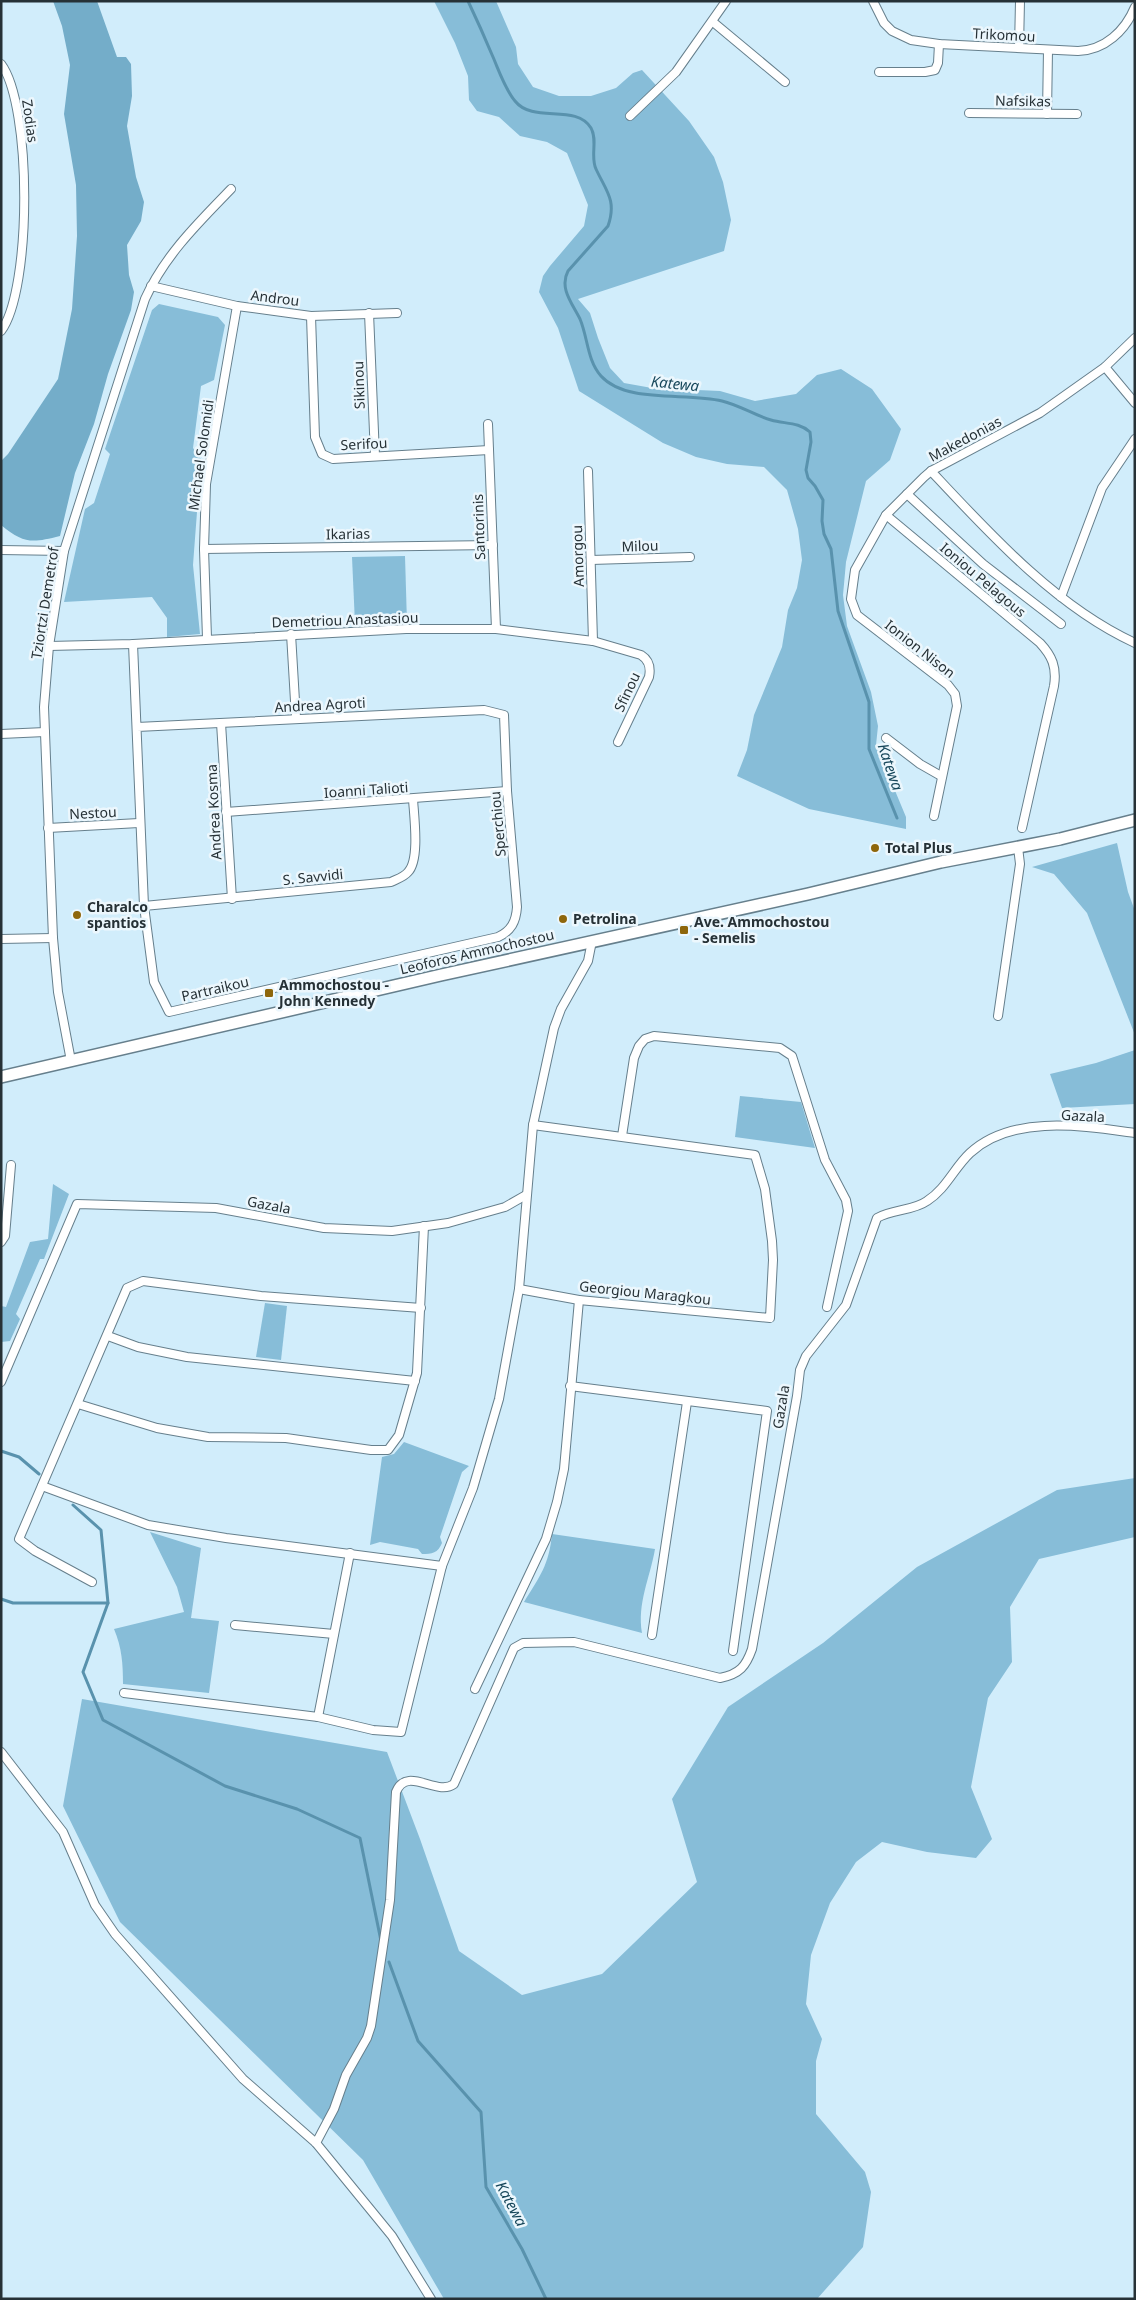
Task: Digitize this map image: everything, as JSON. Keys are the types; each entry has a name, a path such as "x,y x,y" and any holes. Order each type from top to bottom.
{"main road":[{"name":"Leoforos Ammochostou","path":"1,1077 941,862 1018,847 1135,820"}],"street":[{"path":"630,116 676,72 726,1"},
{"name":"Trikomou","path":"873,1 879,16 892,31 911,40 939,44 1083,51 1109,41 1124,28 1135,7"},
{"path":"1018,48 1020,1"},
{"path":"713,22 785,82"},
{"path":"879,72 925,72 935,70 938,63 939,44"},
{"path":"1047,114 1048,50"},
{"name":"Zodias","path":"1,64 10,81 18,114 23,160 24,202 21,254 14,302 10,316 1,330"},
{"name":"Nafsikas","path":"969,113 1077,114"},
{"name":"Tziortzi Demetrof","path":"71,1062 58,992 53,938 45,732 49,646 64,551 139,316 151,286 186,235 231,189"},
{"name":"Androu","path":"151,286 237,306 310,316 397,313"},
{"name":"Michael Solomidi","path":"207,638 204,549 205,504 210,459 237,306"},
{"name":"Sikinou","path":"369,313 375,456"},
{"name":"Serifou","path":"310,316 316,437 319,451 325,456 333,459 489,450"},
{"name":"Makedonias","path":"865,622 857,615 853,608 851,590 856,570 886,515 931,470 1040,413 1105,367 1135,338"},
{"path":"1105,367 1135,403"},
{"name":"Santorinis","path":"488,424 496,629"},
{"path":"1060,596 1102,488 1135,439"},
{"path":"931,470 983,527 1060,596 1092,621 1135,643"},
{"name":"Amorgou","path":"588,471 593,641"},
{"path":"907,494 983,564 1061,624"},
{"name":"Ioniou Pelagous","path":"886,515 1040,643 1053,659 1055,670 1054,686 1022,828"},
{"name":"Ikarias","path":"204,549 493,545"},
{"path":"1,550 64,551"},
{"name":"Milou","path":"591,560 690,557"},
{"name":"Ionion Nison","path":"865,622 953,690 957,706 934,816"},
{"name":"Demetriou Anastasiou","path":"49,646 133,644 207,638 406,629 496,629 593,641 640,655"},
{"path":"291,634 296,718"},
{"name":"Partraikou","path":"133,644 139,823 144,906 154,982 169,1012 498,937 511,929"},
{"name":"Sfinou","path":"618,742 649,677 650,666 645,657 640,655"},
{"name":"Andrea Agroti","path":"137,727 484,710 504,715"},
{"name":"Sperchiou","path":"504,715 507,791 517,908 511,929"},
{"name":"Andrea Kosma","path":"221,724 232,899"},
{"path":"1,734 45,732"},
{"path":"886,738 920,764 941,776"},
{"name":"Ioanni Talioti","path":"226,812 507,791"},
{"name":"S. Savvidi","path":"144,906 232,899 392,882 408,873 414,858 413,799"},
{"name":"Nestou","path":"48,828 139,823"},
{"path":"998,1016 1020,864 1018,847"},
{"path":"1,939 53,938"},
{"path":"124,1693 318,1717 373,1730 401,1732 442,1566 473,1488 499,1399 519,1289 533,1125 557,1018 588,961 592,942"},
{"path":"533,1125 622,1136 634,1058 639,1046 645,1039 665,1036 780,1048 792,1056 825,1160 846,1200 848,1211 827,1307"},
{"name":"Gazala","path":"316,2143 334,2109 346,2075 367,2038 371,2026 387,1932 393,1867 396,1792 399,1786 413,1780 444,1789 454,1784 514,1648 523,1643 574,1642 720,1678 740,1672 747,1663 752,1649 800,1370 806,1356 846,1305 877,1218 888,1212 924,1203 938,1194 968,1154 982,1142 1007,1131 1042,1127 1090,1127 1135,1133"},
{"name":"Georgiou Maragkou","path":"519,1289 579,1300 770,1318 772,1241 765,1189 755,1155 622,1136"},
{"path":"1,1242 5,1236 11,1165"},
{"path":"1,1187 4,1188 7,1196"},
{"name":"Gazala","path":"10,1362 77,1204 216,1208 324,1228 392,1231 448,1223 505,1207 526,1195"},
{"path":"78,1404 157,1428 208,1437 286,1438 371,1450 388,1450 399,1435 415,1381 421,1308 424,1226"},
{"path":"92,1582 35,1551 19,1540 127,1288 143,1281 261,1296 421,1308"},
{"path":"476,1689 547,1536 557,1502 564,1469 579,1300"},
{"path":"108,1336 138,1348 187,1357 415,1381"},
{"path":"1,1359 10,1362 1,1382"},
{"path":"570,1386 768,1411 733,1651"},
{"path":"652,1636 688,1402"},
{"path":"42,1486 148,1525 221,1538 442,1566"},
{"path":"318,1717 350,1553"},
{"path":"235,1625 334,1634"},
{"path":"1,1752 63,1832 95,1905 115,1934 243,2078 316,2143 392,2236 432,2299"}],"shaded area":[{"path":"53,1 97,1 117,57 126,57 131,64 132,96 127,126 136,177 144,202 141,221 127,245 129,275 134,292 131,310 108,374 94,424 75,473 60,536 35,541 22,539 1,525 1,461 8,454 58,379 72,309 77,236 76,185 64,114 70,65 62,26"},
{"path":"434,1 496,1 516,47 518,64 533,87 559,96 591,96 616,88 633,73 642,70 689,121 714,157 723,182 731,220 724,251 578,299 590,313 610,368 624,383 652,388 720,391 755,401 796,394 817,375 841,369 872,389 901,429 890,460 866,481 846,562 843,595 847,626 871,692 878,726 876,745 906,817 906,829 809,809 737,776 747,750 754,715 782,647 788,610 797,588 802,560 798,529 787,490 764,467 727,464 696,457 663,443 579,391 558,328 539,292 543,276 584,226 588,205 567,153 547,142 520,136 499,117 477,111 469,100 468,76 455,43"},
{"path":"159,304 218,317 225,325 214,380 201,386 193,448 201,459 193,565 200,634 167,637 167,618 152,597 64,602 85,509 94,503 110,454 105,449 152,310"},
{"path":"405,556 407,623 355,624 352,557"},
{"path":"1117,843 1128,892 1135,911 1135,1035 1087,913 1054,874 1032,867"},
{"path":"1135,1050 1135,1104 1062,1108 1050,1074 1096,1063"},
{"path":"740,1096 801,1102 815,1148 735,1137"},
{"path":"53,1184 69,1194 44,1259 40,1259 16,1314 20,1319 10,1341 1,1342 1,1306 6,1307 30,1242 48,1239"},
{"path":"265,1303 287,1306 281,1360 256,1357"},
{"path":"404,1442 469,1466 462,1472 440,1537 442,1543 437,1551 432,1553 422,1554 418,1549 380,1542 370,1545 382,1457 394,1454"},
{"path":"1135,1478 1135,1537 1039,1559 1010,1607 1012,1662 988,1698 971,1787 992,1839 976,1858 927,1852 882,1842 856,1862 830,1903 811,1955 806,2004 822,2039 816,2061 816,2114 865,2172 871,2192 863,2247 817,2299 444,2299 363,2160 120,1922 63,1806 82,1699 387,1752 459,1951 522,1995 602,1974 697,1882 672,1799 728,1707 823,1643 917,1567 1057,1490"},
{"path":"150,1532 201,1548 191,1618 219,1621 209,1693 123,1684 122,1656 114,1629 184,1612 177,1587"},
{"path":"552,1534 655,1549 641,1611 642,1633 524,1602 546,1562"}],"waterway":[{"name":"Katewa","path":"468,1 502,80 515,101 523,108 532,111 575,116 584,121 593,133 594,164 611,202 610,217 608,226 568,271 565,283 568,295 583,326 588,349 596,370 612,385 626,390 658,396 708,398 722,401 771,420 801,426 810,432 811,442 806,470 808,478 823,500 822,521 824,534 831,549 838,611 869,702 869,749 897,818"},
{"path":"1,1451 19,1457 39,1474"},
{"path":"73,1505 101,1530 108,1603 83,1672 103,1720 225,1786 297,1809 360,1838 381,1941"},
{"path":"1,1599 13,1603 108,1603"},
{"name":"Katewa","path":"389,1962 418,2041 481,2112 486,2187 522,2249 546,2299"}],"place":[{"name":"Total Plus","path":"875,848"},
{"name":"Charalco spantios","path":"77,915"},
{"name":"Petrolina","path":"563,919"},
{"name":"Ave. Ammochostou - Semelis","path":"684,930"},
{"name":"Ammochostou - John Kennedy","path":"269,993"}]}
